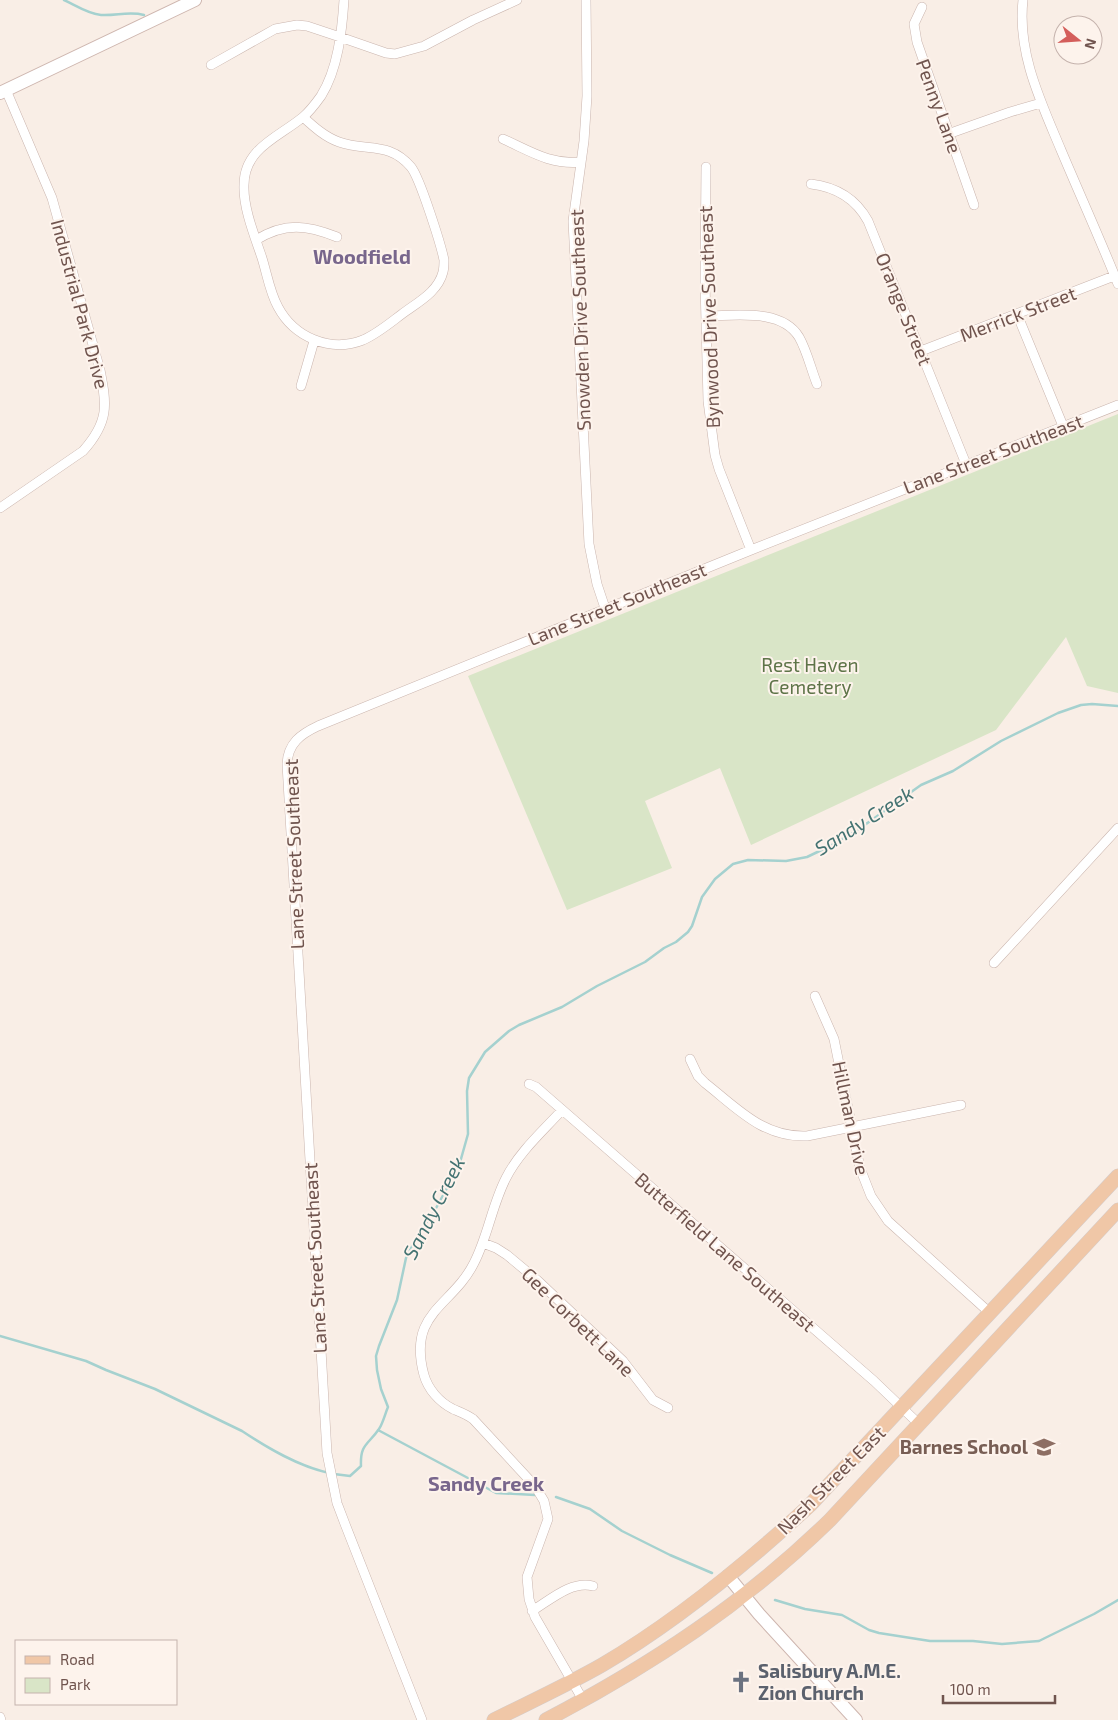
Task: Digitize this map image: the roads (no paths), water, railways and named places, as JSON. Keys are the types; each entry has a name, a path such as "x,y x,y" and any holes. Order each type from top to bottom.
{"main road":[{"name":"Nash Street East","path":"494,1720 602,1664 676,1616 765,1546 810,1505 1118,1176"},
{"name":"Nash Street East","path":"546,1720 654,1659 745,1596 810,1539 1118,1210"}],"street":[{"path":"3,91 195,0"},
{"path":"303,117 331,139 352,146 385,149 404,160 416,175 442,253 444,263 436,288 373,335 360,341 346,344 314,342 290,324 278,307 256,240 245,197 244,176 256,151 263,144 303,117 321,95 335,62 344,0"},
{"path":"211,65 265,33 286,26 307,26 376,50 395,54 424,46 473,20 518,0"},
{"name":"Snowden Drive Southeast","path":"586,0 587,96 584,141 573,221 589,544 596,584 605,608"},
{"path":"1023,0 1022,30 1028,65 1041,103 1116,280"},
{"name":"Penny Lane","path":"922,7 914,24 916,42 974,205"},
{"name":"Industrial Park Drive","path":"0,508 83,451 94,440 105,411 104,390 100,370 57,213 44,179 3,91"},
{"path":"948,134 1041,103"},
{"path":"503,139 552,161 568,164 580,162"},
{"name":"Bynwood Drive Southeast","path":"706,167 708,401 715,454 751,550"},
{"name":"Orange Street","path":"812,184 824,185 842,194 856,203 865,215 966,464"},
{"path":"256,240 269,232 296,227 317,229 337,237"},
{"name":"Merrick Street","path":"921,352 1017,314 1116,280"},
{"path":"1017,314 1063,426"},
{"path":"706,316 769,317 785,323 798,336 817,384"},
{"path":"301,386 314,342"},
{"name":"Lane Street Southeast","path":"422,1720 345,1524 332,1480 325,1436 287,757 290,748 294,741 305,732 318,726 605,608 1118,404"},
{"path":"994,963 1118,828"},
{"name":"Hillman Drive","path":"815,996 834,1039 864,1182 888,1221 990,1313"},
{"path":"690,1059 698,1076 705,1083 758,1124 773,1132 785,1135 806,1136 961,1105"},
{"name":"Butterfield Lane Southeast","path":"529,1084 536,1087 874,1381 919,1424"},
{"path":"562,1110 518,1159 507,1176 475,1263 463,1282 434,1310 424,1327 421,1343 422,1361 427,1382 436,1396 446,1405 473,1419 535,1486 544,1501 547,1512 546,1524 527,1577 529,1599 532,1611 583,1700"},
{"name":"Gee Corbett Lane","path":"483,1243 507,1255 537,1280 623,1361 653,1400 668,1408"},
{"path":"728,1576 759,1614 856,1720"},
{"path":"532,1611 575,1586 584,1584 593,1586"}],"waterway":[{"path":"64,0 96,14 133,13 144,15"},
{"name":"Sandy Creek","path":"334,1474 350,1476 361,1466 363,1449 380,1427 388,1407 381,1389 376,1356 397,1300 406,1258 459,1166 468,1134 467,1091 469,1078 485,1052 509,1031 519,1025 562,1007 597,986 645,962 676,942 692,926 702,897 715,879 733,864 748,860 786,861 807,857 859,829 921,785 953,771 1001,741 1058,713 1081,705 1118,706"},
{"name":"Sandy Creek","path":"0,1336 86,1361 155,1389 242,1431 284,1456 306,1466 329,1473"},
{"path":"378,1430 496,1493 535,1495"},
{"path":"556,1497 590,1509 622,1531 712,1573"},
{"path":"775,1600 805,1609 842,1615 869,1630 879,1633 930,1641 973,1641 1002,1644 1039,1641 1118,1600"}],"place":[{"name":"Barnes School","path":"1044,1447"},
{"name":"Salisbury A.M.E. Zion Church","path":"741,1682"}],"district":[{"name":"Woodfield","path":"362,257"},
{"name":"Sandy Creek","path":"486,1484"}],"park label":[{"name":"Rest Haven Cemetery","path":"810,676"}]}
